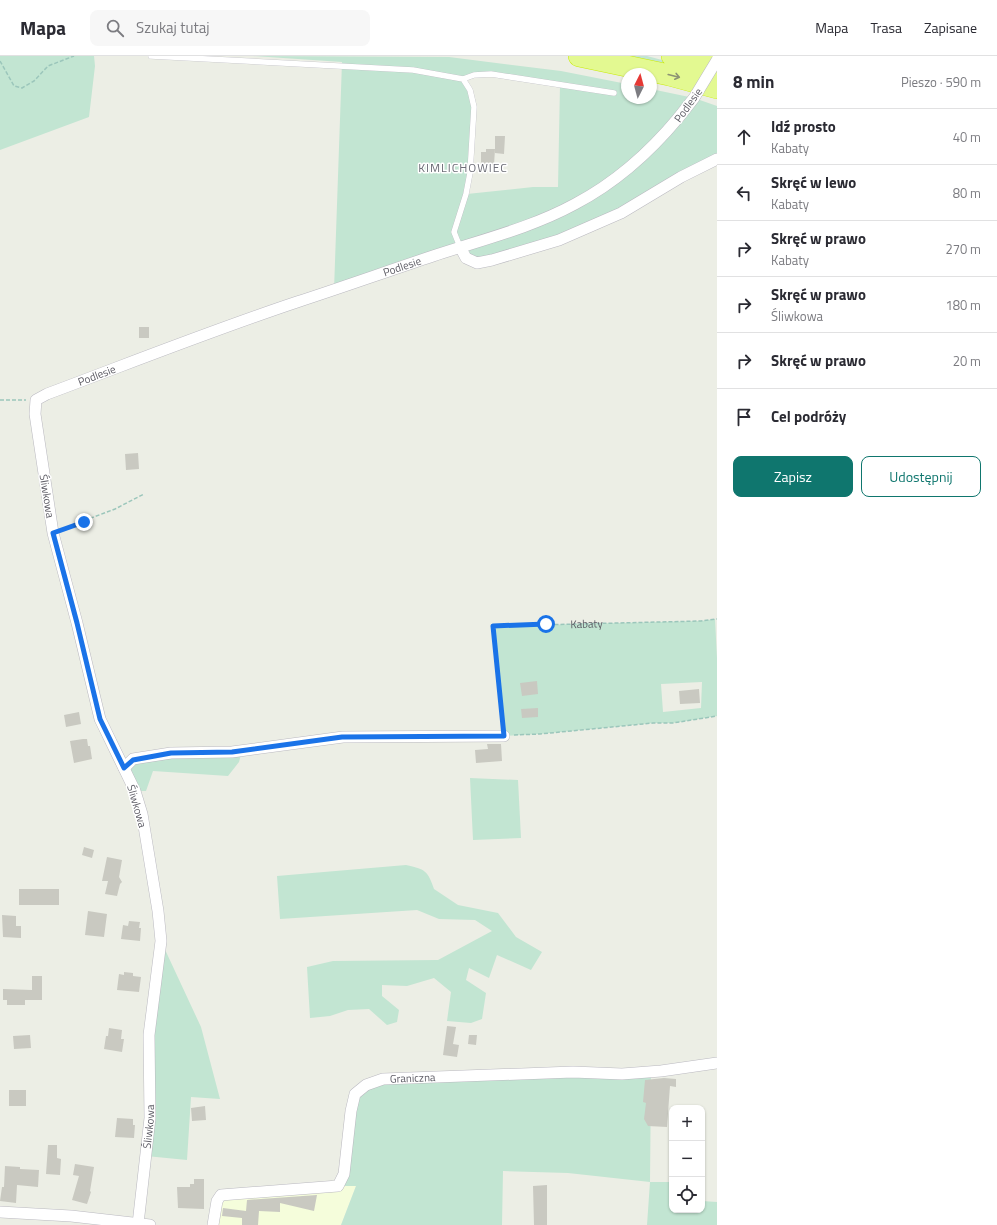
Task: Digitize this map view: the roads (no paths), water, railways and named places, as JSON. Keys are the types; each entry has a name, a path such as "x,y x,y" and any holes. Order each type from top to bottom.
{"highway":[{"path":"579,56 669,75 717,88"},
{"path":"672,56 717,68"}],"street":[{"name":"Podlesie","path":"36,400 47,394 261,314 531,224 575,204 610,182 641,157 669,130 694,98 717,60"},
{"path":"460,247 466,258 477,263 559,240 621,213 717,159"},
{"name":"Śliwkowa","path":"36,400 35,414 53,533 77,623 100,719 135,791 142,814 158,911 161,941 149,1035 150,1118 144,1224"},
{"path":"124,768 133,760 171,753 232,752 342,737 504,736"},
{"name":"Graniczna","path":"213,1225 217,1201 221,1195 338,1186 344,1174 351,1111 355,1094 366,1085 383,1079 573,1072 622,1074 661,1071 717,1063"},
{"path":"0,1212 71,1216 144,1224"}],"lane":[{"path":"151,56 413,70 463,79 474,75 491,74 614,93"},
{"path":"460,247 454,232 466,194 470,173 474,107 470,90 463,79"}],"district":[{"name":"KIMLICHOWIEC","path":"463,168"}]}
